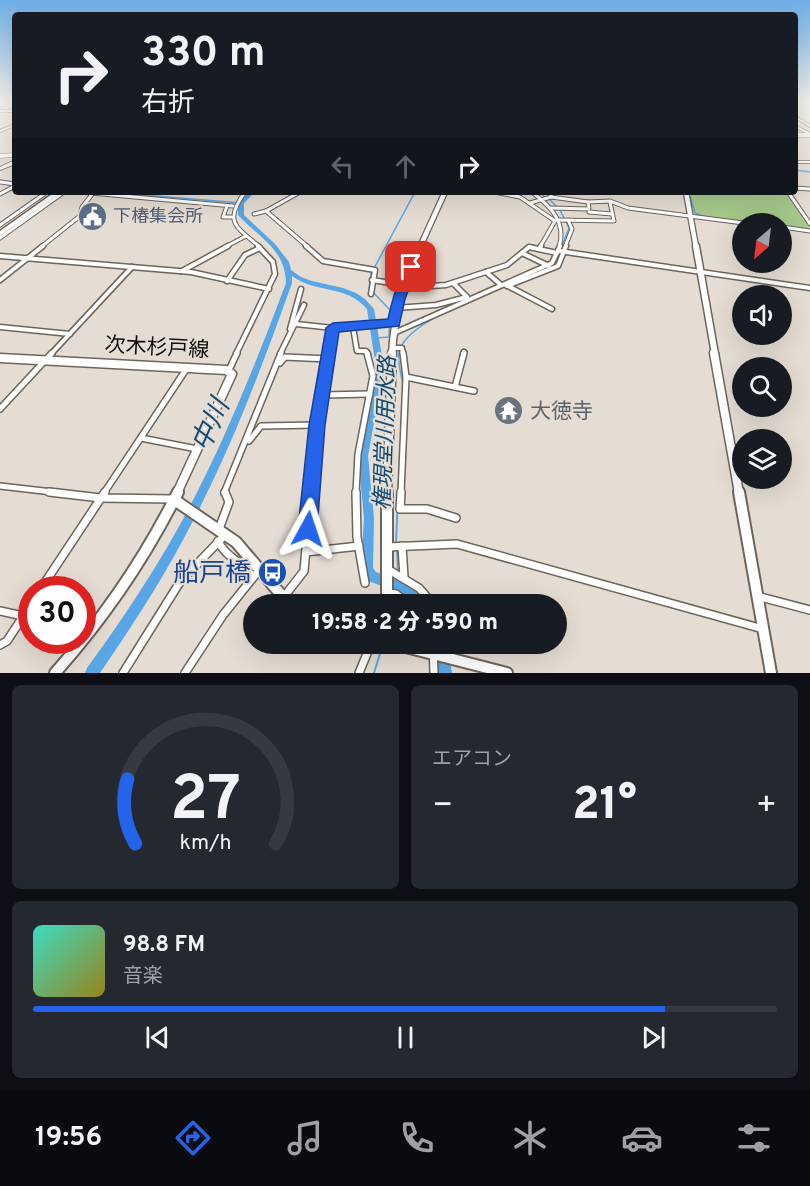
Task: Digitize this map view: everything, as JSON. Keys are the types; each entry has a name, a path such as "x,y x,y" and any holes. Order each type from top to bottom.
{"highway":[{"path":"0,226 45,195"},
{"path":"0,236 55,195"}],"main road":[{"path":"389,593 386,466 396,308 403,285 444,195"},
{"path":"687,195 771,673"},
{"name":"次木杉戸線","path":"0,358 229,370 231,381 200,450 180,503 117,599 55,673"},
{"path":"180,503 220,533 278,594"},
{"path":"442,654 452,659 507,673"}],"street":[{"path":"0,236 60,195"},
{"path":"0,280 80,216 82,207 91,195"},
{"path":"122,195 233,206"},
{"path":"229,370 269,289 275,270 260,248 246,237 232,218 233,206 242,195"},
{"path":"254,214 267,211 295,195"},
{"path":"512,195 520,197 557,221 614,221 610,201"},
{"path":"504,285 551,264 558,252 564,235 551,208 536,195"},
{"path":"790,195 810,224"},
{"path":"530,204 551,198 588,202 610,201 628,208 732,221"},
{"path":"588,202 590,220"},
{"path":"227,206 223,217 232,218"},
{"path":"551,208 612,214"},
{"path":"643,210 645,219"},
{"path":"267,211 323,261 375,270 371,294"},
{"path":"394,333 468,298 558,266 572,229 568,220"},
{"path":"540,248 557,221"},
{"path":"792,228 810,231"},
{"path":"182,271 246,237"},
{"path":"372,280 426,287 453,283 507,265 529,247 810,288"},
{"path":"227,281 245,255 260,248"},
{"path":"522,253 558,266"},
{"path":"0,256 182,271 269,289"},
{"path":"0,409 132,267"},
{"path":"486,272 504,285 552,309"},
{"path":"453,283 468,298"},
{"path":"123,673 143,645 180,582 220,533 229,502 224,494 276,368 301,289"},
{"path":"396,308 436,305 468,298"},
{"path":"289,332 296,324 304,305"},
{"path":"296,324 333,328 394,323"},
{"path":"0,327 70,334"},
{"path":"353,327 357,351 366,351 372,358 373,378 358,453 359,546 365,583"},
{"path":"290,594 304,571 317,425 333,328"},
{"path":"392,348 402,348 406,377 400,509 427,509 456,518"},
{"path":"455,387 464,352"},
{"path":"276,368 285,357 328,359"},
{"path":"49,576 187,368"},
{"path":"406,377 474,391"},
{"path":"323,394 370,394"},
{"path":"246,444 261,426 317,425"},
{"path":"141,438 200,450"},
{"path":"0,486 101,498 169,497 180,503"},
{"path":"185,673 223,615 256,573 224,553 220,533"},
{"path":"388,547 457,544 763,629"},
{"path":"306,552 359,546"},
{"path":"402,546 404,577"},
{"path":"389,570 404,577 422,594"},
{"path":"389,593 396,594"},
{"path":"757,596 810,609"},
{"path":"0,611 18,615"},
{"path":"0,645 6,641 18,623"},
{"path":"359,673 367,654"},
{"path":"433,654 434,673"},
{"path":"451,654 452,659"}],"green space":[{"path":"693,195 787,195 810,229 792,227 792,213 732,213 732,219 694,213 689,196"}],"waterway":[{"path":"798,170 810,172"},
{"path":"0,180 12,182"},
{"path":"144,195 241,203"},
{"name":"中川","path":"92,673 124,628 153,581 206,486 250,386 289,283 289,272 280,253 241,215 241,203 249,195"},
{"path":"375,338 389,337 390,310 369,288 371,274 413,195"},
{"path":"690,196 695,213 700,215"},
{"path":"0,223 34,199"},
{"name":"権現堂川用水路","path":"549,199 557,207"},
{"name":"権現堂川用水路","path":"554,266 569,228 560,210"},
{"path":"797,228 808,229"},
{"path":"290,272 310,283 354,294 370,309 380,368 363,456 369,518 367,570 372,577 399,586 410,594"},
{"name":"権現堂川用水路","path":"403,386 399,353 404,342 413,332 442,314 500,288"},
{"name":"権現堂川用水路","path":"398,493 401,436"},
{"name":"権現堂川用水路","path":"396,545 398,492"},
{"name":"権現堂川用水路","path":"397,550 398,572"},
{"name":"権現堂川用水路","path":"399,580 402,594"},
{"name":"権現堂川用水路","path":"374,673 380,654"},
{"path":"442,654 445,673"}],"place":[{"name":"下椿集会所","path":"92,216"},
{"name":"大徳寺","path":"509,411"},
{"name":"船戸橋","path":"272,572"}],"route":[{"path":"308,529 317,425 333,328 394,323 398,299 411,267"}]}
